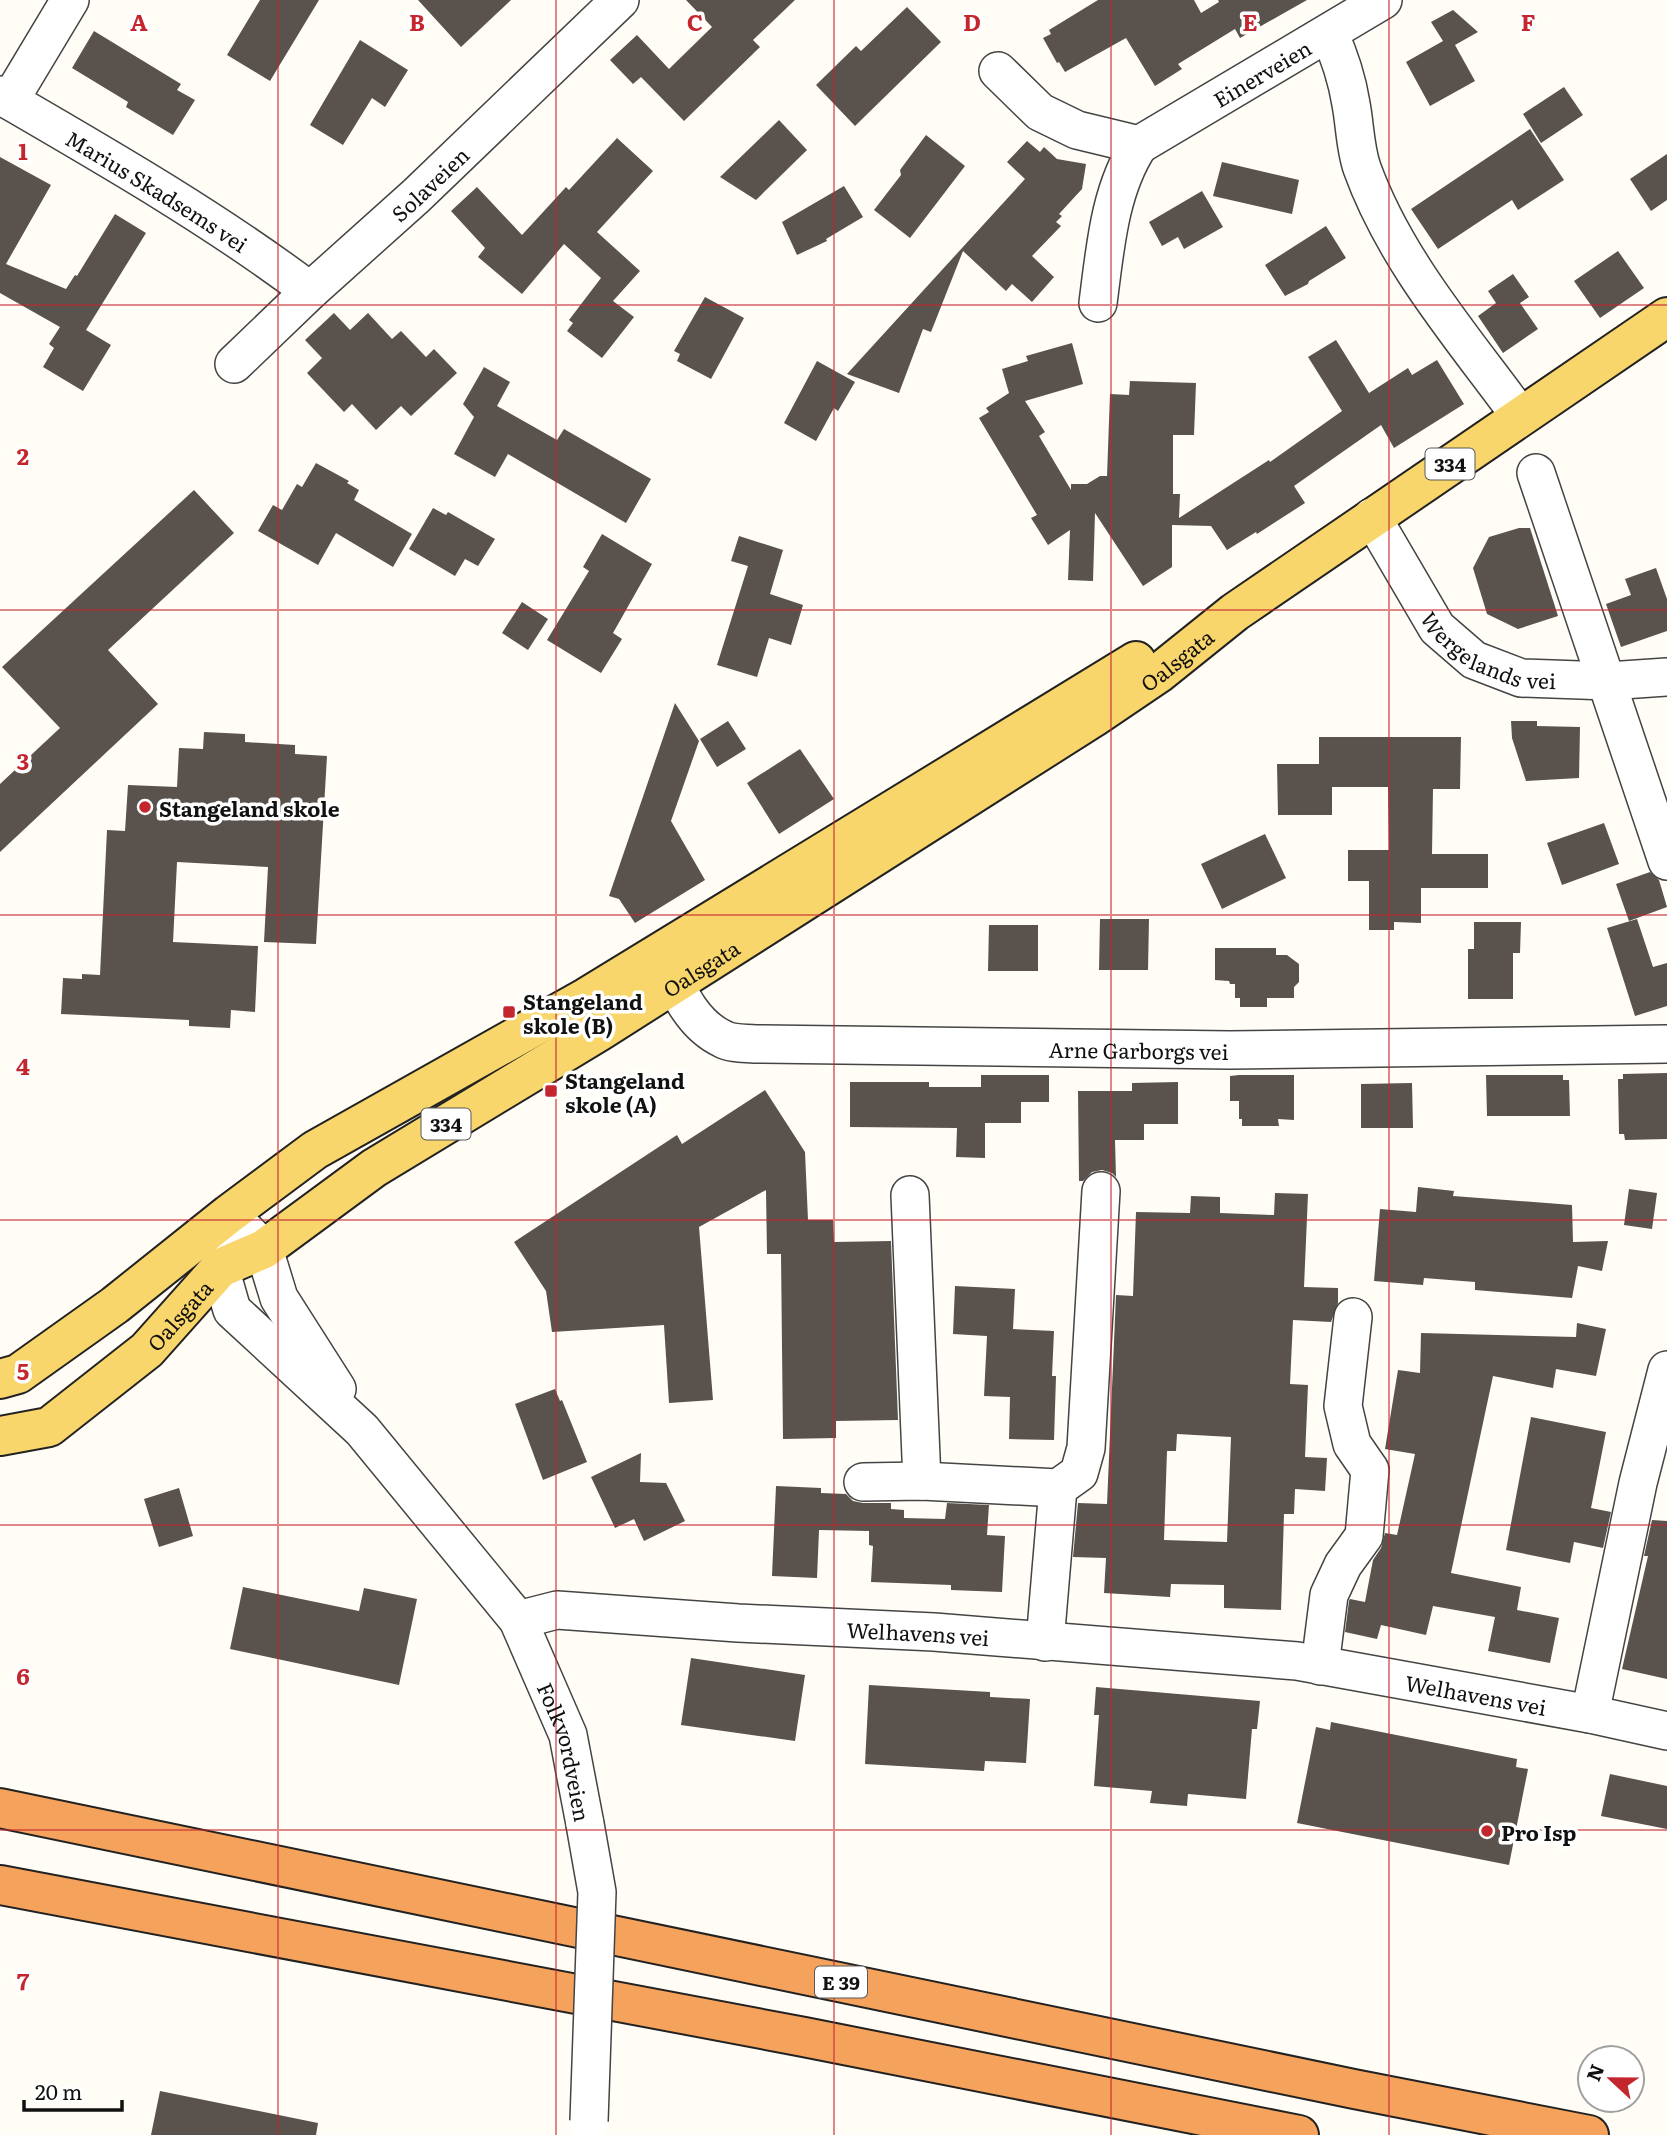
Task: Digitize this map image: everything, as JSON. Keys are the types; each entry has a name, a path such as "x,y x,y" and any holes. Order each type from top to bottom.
{"highway":[{"name":"E 39","path":"0,1808 1589,2135"},
{"path":"0,1885 804,2037 1299,2135"}],"main road":[{"name":"Oalsgata","path":"0,1436 49,1427 147,1350 220,1268 264,1249 374,1168 667,968 1094,717 1159,673 1235,612 1667,317"},
{"name":"Oalsgata","path":"0,1379 18,1374 115,1306 229,1214 316,1150 509,1042 667,968"}],"street":[{"path":"5,97 70,0"},
{"name":"Solaveien","path":"234,364 310,291 407,205 620,0"},
{"name":"Einerveien","path":"1139,145 1383,0"},
{"path":"1329,33 1344,66 1361,166 1382,212 1402,250 1445,315 1520,416"},
{"path":"998,71 1040,112 1077,130 1139,145 1127,163 1116,195 1098,303"},
{"name":"Marius Skadsems vei","path":"5,97 214,225 310,291"},
{"path":"1536,474 1667,861"},
{"name":"Wergelands vei","path":"1372,517 1437,628 1474,660 1521,678 1608,681 1667,677"},
{"name":"Arne Garborgs vei","path":"667,968 699,1023 724,1040 755,1044 1230,1050 1667,1044"},
{"path":"863,1482 922,1481 1058,1488 1079,1473 1086,1448 1101,1191"},
{"path":"910,1195 922,1481"},
{"name":"Folkvordveien","path":"229,1214 264,1249 279,1298 362,1430 518,1620 568,1735 597,1892 589,2128"},
{"name":"Folkvordveien","path":"229,1214 220,1268 232,1310 362,1430"},
{"path":"1320,1666 1329,1595 1343,1565 1364,1536 1370,1470 1352,1444 1343,1406 1353,1317"},
{"path":"1590,1714 1653,1482 1667,1370"},
{"path":"1045,1642 1058,1488"},
{"name":"Welhavens vei","path":"518,1620 557,1610 737,1623 934,1632 1297,1661 1590,1714 1667,1731"}],"building":[{"path":"260,0 319,0 270,81 227,55"},
{"path":"418,0 511,0 461,47"},
{"path":"686,0 795,0 753,40 760,47 684,121 641,77 633,84 610,60 637,35 669,69 712,27"},
{"path":"1098,0 1194,0 1201,13 1219,2 1218,0 1307,0 1240,38 1235,29 1178,64 1182,69 1155,86 1126,38 1065,72 1059,62 1057,63 1043,38 1051,34 1049,30"},
{"path":"907,7 941,42 855,126 816,85 856,46 861,51"},
{"path":"1453,10 1478,32 1455,45 1475,81 1430,106 1406,62 1443,41 1431,22"},
{"path":"94,31 181,84 177,90 195,100 173,135 126,107 128,102 72,68"},
{"path":"360,40 408,70 385,107 372,98 343,145 310,125"},
{"path":"1564,87 1583,115 1541,143 1523,114"},
{"path":"779,120 807,150 756,200 720,177"},
{"path":"1530,129 1564,180 1518,210 1512,200 1438,249 1411,209"},
{"path":"926,135 965,166 910,238 874,210 901,175 900,170"},
{"path":"617,138 653,171 597,232 640,271 613,301 634,317 602,358 567,331 573,323 569,320 601,278 564,244 522,294 478,257 485,248 451,211 477,187 522,235 566,187 569,190"},
{"path":"1027,141 1040,152 1044,147 1057,159 1086,164 1082,189 1059,214 1062,216 1056,222 1061,226 1032,256 1054,277 1032,302 1012,284 1006,291 963,251 931,332 923,329 899,393 847,374 1025,179 1007,162"},
{"path":"1667,154 1667,200 1651,211 1630,179"},
{"path":"0,157 51,185 6,264 66,289 115,214 146,233 86,330 111,345 83,391 43,367 54,348 49,344 60,327 0,293"},
{"path":"1222,162 1299,180 1292,214 1213,196"},
{"path":"844,186 863,217 826,239 827,241 797,255 782,222"},
{"path":"1202,191 1223,227 1184,249 1178,237 1162,246 1149,222"},
{"path":"1326,226 1346,258 1285,296 1265,265"},
{"path":"1618,251 1644,288 1600,318 1574,281"},
{"path":"1513,274 1529,297 1520,303 1538,329 1503,353 1478,316 1496,303 1488,291"},
{"path":"705,297 744,318 711,379 677,361 680,354 674,351"},
{"path":"334,313 350,330 368,313 392,339 401,331 426,357 434,349 457,373 411,416 401,406 376,430 352,404 344,412 307,373 322,358 305,340"},
{"path":"1336,340 1369,393 1408,368 1412,375 1437,360 1464,404 1394,448 1381,425 1294,486 1305,503 1227,550 1211,526 1172,525 1172,567 1143,586 1095,513 1093,581 1068,580 1070,530 1048,545 1031,518 1037,515 979,418 989,412 986,408 1009,393 1002,369 1028,361 1026,356 1072,343 1083,384 1025,401 1045,432 1039,436 1071,490 1071,484 1087,484 1100,476 1107,476 1110,394 1129,395 1130,381 1196,383 1194,435 1173,435 1173,494 1180,494 1179,518 1269,460 1270,462 1342,411 1308,357"},
{"path":"817,361 855,382 838,411 834,408 816,441 784,423"},
{"path":"484,367 510,382 497,406 557,440 564,429 651,479 626,523 508,454 495,477 454,454 474,417 463,404"},
{"path":"316,463 349,481 347,483 359,490 354,500 412,534 393,567 336,533 318,565 258,531 273,505 282,510 297,484 302,487"},
{"path":"194,490 234,533 108,650 158,704 0,852 0,784 60,728 2,667"},
{"path":"433,508 446,515 448,512 495,539 478,566 465,559 455,576 409,549"},
{"path":"1519,528 1530,528 1558,616 1518,629 1487,614 1473,568 1489,537"},
{"path":"602,534 652,564 613,633 622,639 601,673 547,640 589,571 583,567"},
{"path":"739,536 783,550 770,594 803,605 791,645 769,638 757,677 717,665 748,566 731,561"},
{"path":"1656,568 1667,599 1667,631 1621,647 1606,604 1631,595 1625,579"},
{"path":"522,602 548,619 528,650 502,633"},
{"path":"675,703 699,741 671,821 705,880 635,923 619,899 609,896"},
{"path":"728,721 746,749 717,767 700,739"},
{"path":"1511,721 1537,721 1537,726 1580,727 1579,778 1526,781 1512,738"},
{"path":"204,732 245,734 245,742 295,745 295,754 327,756 316,944 264,942 268,867 177,862 173,942 258,946 255,1012 231,1010 230,1028 189,1026 189,1020 61,1014 63,978 82,979 82,974 100,975 107,830 125,831 128,785 177,787 179,748 203,749"},
{"path":"1319,737 1461,737 1460,789 1433,789 1432,854 1488,854 1488,888 1421,888 1421,923 1394,922 1394,930 1369,930 1369,881 1348,881 1348,850 1389,850 1388,787 1332,787 1332,815 1278,815 1277,764 1319,764"},
{"path":"800,749 834,799 779,834 747,783"},
{"path":"1604,823 1619,864 1562,885 1547,843"},
{"path":"1265,834 1286,878 1222,909 1201,864"},
{"path":"1650,872 1659,880 1667,907 1629,921 1616,884"},
{"path":"1100,919 1149,919 1148,970 1099,970"},
{"path":"1637,919 1653,967 1667,963 1667,1006 1635,1016 1607,928"},
{"path":"1474,922 1521,922 1520,953 1513,953 1513,999 1468,999 1468,949 1474,949"},
{"path":"989,925 1038,925 1038,971 988,971"},
{"path":"1215,948 1276,948 1276,955 1287,955 1299,964 1299,982 1294,987 1294,998 1267,998 1267,1007 1240,1007 1240,998 1235,998 1235,984 1215,980"},
{"path":"1667,1073 1667,1139 1625,1140 1624,1134 1619,1134 1618,1079 1623,1079 1623,1074"},
{"path":"981,1075 1049,1075 1049,1102 1021,1102 1021,1123 985,1123 985,1158 956,1157 957,1128 850,1127 850,1082 929,1082 929,1087 981,1087"},
{"path":"1294,1075 1294,1120 1278,1119 1279,1126 1242,1126 1242,1119 1239,1119 1239,1101 1230,1101 1230,1076"},
{"path":"1486,1075 1563,1075 1563,1080 1569,1080 1570,1116 1487,1116"},
{"path":"1178,1082 1178,1124 1144,1124 1144,1140 1115,1140 1116,1177 1102,1170 1092,1172 1083,1181 1079,1181 1078,1091 1132,1091 1132,1083"},
{"path":"1412,1083 1413,1128 1361,1128 1361,1084"},
{"path":"765,1090 805,1152 808,1220 833,1220 834,1242 891,1241 898,1420 836,1421 836,1438 783,1439 781,1254 767,1254 766,1190 699,1227 713,1400 669,1403 664,1325 552,1332 546,1291 514,1242 677,1135 682,1144"},
{"path":"1418,1187 1454,1191 1453,1196 1572,1205 1573,1242 1608,1241 1602,1271 1578,1266 1572,1298 1475,1290 1475,1282 1424,1278 1423,1285 1374,1281 1380,1209 1416,1212"},
{"path":"1629,1189 1657,1193 1652,1229 1624,1225"},
{"path":"1275,1193 1308,1194 1304,1287 1338,1288 1338,1303 1331,1322 1293,1320 1290,1384 1308,1385 1305,1457 1327,1458 1325,1491 1295,1489 1294,1514 1284,1514 1281,1610 1224,1608 1224,1585 1171,1584 1170,1597 1104,1593 1106,1558 1073,1557 1078,1503 1107,1504 1116,1295 1133,1296 1136,1212 1190,1213 1191,1196 1220,1197 1220,1213 1274,1215","holes":["1177,1434 1231,1437 1227,1542 1164,1540 1167,1451 1176,1451"]},
{"path":"955,1286 1015,1289 1013,1329 1054,1331 1054,1440 1009,1439 1010,1397 984,1396 987,1336 953,1334"},
{"path":"1577,1323 1606,1329 1596,1376 1556,1369 1553,1388 1493,1376 1451,1573 1521,1587 1517,1610 1559,1618 1550,1663 1488,1651 1495,1617 1433,1606 1426,1635 1381,1625 1377,1639 1345,1632 1349,1601 1365,1602 1373,1560 1381,1548 1385,1533 1397,1535 1415,1454 1385,1449 1398,1370 1420,1373 1421,1333 1576,1337"},
{"path":"555,1389 587,1462 543,1480 515,1404"},
{"path":"1531,1417 1606,1432 1591,1508 1611,1512 1603,1548 1574,1542 1570,1563 1506,1550"},
{"path":"641,1453 640,1482 666,1483 685,1521 644,1541 634,1519 615,1528 591,1477"},
{"path":"776,1486 821,1488 821,1493 846,1494 853,1501 891,1503 891,1509 904,1510 904,1518 945,1519 947,1503 989,1505 987,1535 1005,1536 1002,1592 951,1590 951,1585 871,1582 873,1546 869,1545 869,1531 819,1530 817,1578 772,1576"},
{"path":"179,1488 193,1536 159,1547 144,1499"},
{"path":"1652,1520 1667,1521 1667,1679 1622,1669 1648,1556 1644,1556"},
{"path":"243,1587 359,1611 364,1588 417,1599 399,1685 230,1649"},
{"path":"691,1658 805,1675 795,1741 681,1725"},
{"path":"869,1685 990,1692 990,1697 1030,1699 1026,1763 985,1761 984,1771 865,1764"},
{"path":"1096,1687 1260,1701 1257,1729 1252,1729 1246,1799 1188,1794 1187,1806 1150,1803 1152,1791 1094,1786 1099,1715 1094,1715"},
{"path":"1331,1722 1517,1759 1516,1767 1528,1769 1509,1865 1297,1823 1316,1727 1330,1730"},
{"path":"1610,1774 1667,1786 1667,1829 1601,1816"},
{"path":"160,2091 318,2123 316,2135 151,2135"}],"place":[{"name":"Stangeland skole","path":"145,807"},
{"name":"Stangeland skole (B)","path":"509,1012"},
{"name":"Stangeland skole (A)","path":"551,1091"},
{"name":"Pro Isp","path":"1487,1831"}]}
